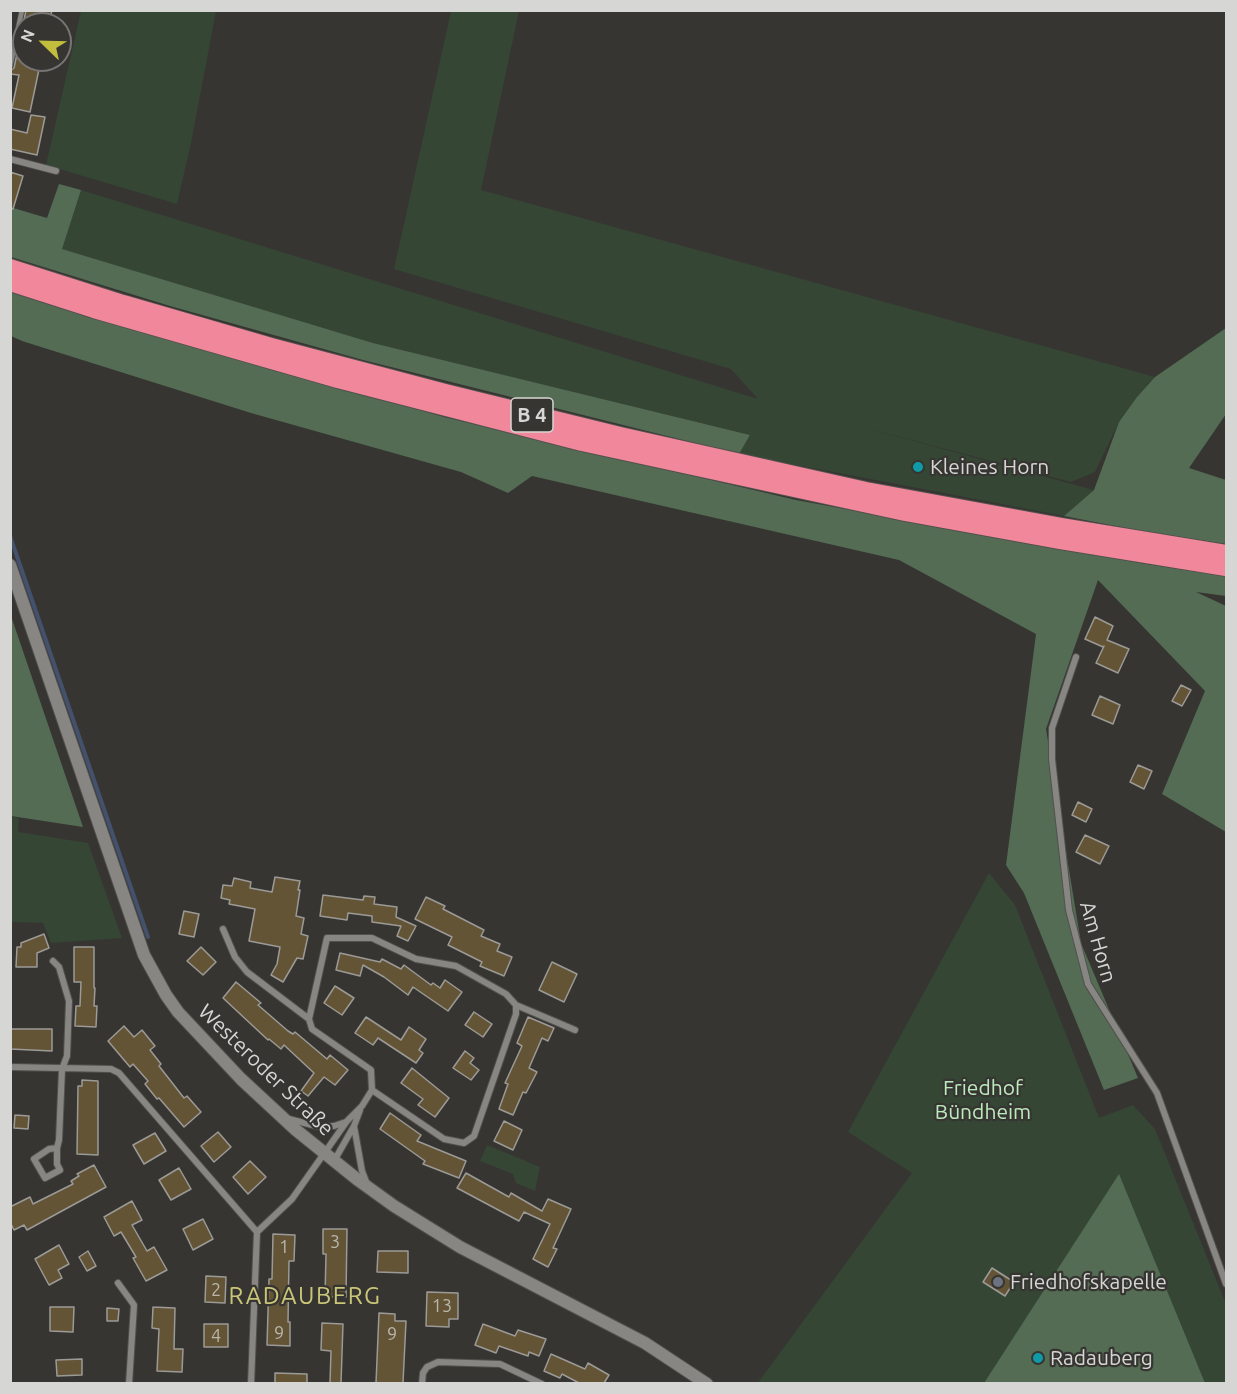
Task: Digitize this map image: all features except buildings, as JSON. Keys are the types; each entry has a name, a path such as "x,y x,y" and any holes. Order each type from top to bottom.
{"highway":[{"name":"B 4","path":"10,268 248,340 445,393 620,436 1061,534"},
{"name":"B 4","path":"10,282 338,379 582,442 792,489 1143,548 1227,567"},
{"name":"B 4","path":"1143,548 1227,554"}],"street":[{"path":"10,159 56,171"},
{"name":"Westeroder Straße","path":"10,565 149,963 178,1012 241,1079 283,1118 334,1161 394,1206 460,1246 645,1343 706,1383"},
{"name":"Am Horn","path":"1076,657 1052,728 1052,759 1069,910 1088,984 1157,1093 1227,1284"},
{"path":"223,929 235,957 247,972 309,1019"},
{"path":"334,1161 372,1090 371,1070 312,1029 309,1019 327,938 372,938 416,959 456,966 506,994 516,1005 575,1030"},
{"path":"53,961 59,968 69,1001 67,1056 62,1069 57,1148 57,1164 60,1170 45,1178 34,1159 50,1149 57,1148"},
{"path":"372,1090 444,1139 464,1143 474,1136 516,1014 516,1005"},
{"path":"10,1067 111,1069 119,1073 257,1232 251,1383"},
{"path":"257,1232 292,1199 347,1121 362,1106"},
{"path":"283,1118 320,1127 334,1126 347,1121"},
{"path":"354,1126 362,1170 368,1187"},
{"path":"118,1283 134,1305 129,1383"},
{"path":"422,1383 423,1373 427,1367 438,1362 500,1364 542,1383"}],"lane":[{"path":"10,67 22,10"}],"green space":[{"path":"81,11 216,11 177,204 46,165 67,72 72,72 72,51"},
{"path":"451,11 519,11 481,190 1155,377 1119,422 1095,472 1071,482 862,427 1094,490 1064,516 739,454 750,435 373,343 61,249 81,190 758,399 731,369 394,269"},
{"path":"59,184 81,190 62,249 373,343 750,435 739,454 363,360 170,306 11,257 10,207 47,218"},
{"path":"10,289 444,417 796,500 1140,563 1226,576 1226,596 1196,592 1226,606 1226,832 1162,794 1205,691 1098,580 1046,729 1081,943 1138,1078 1104,1090 1024,893 1006,865 1036,634 899,560 532,476 508,493 461,472 251,413 22,341 11,336"},
{"path":"1226,328 1226,414 1189,468 1226,480 1226,544 1146,532 1064,516 1094,490 1119,422 1137,397 1155,377"},
{"path":"11,616 83,827 11,816"},
{"path":"10,816 19,818 18,832 88,843 122,938 51,943 43,923 11,922"},
{"name":"Friedhof Bündheim","path":"989,873 1015,905 1099,1118 1133,1105 1155,1129 1226,1304 1226,1383 1205,1383 1119,1175 984,1383 757,1384 912,1173 848,1132"},
{"path":"487,1145 540,1167 535,1191 516,1183 513,1174 480,1161"},
{"path":"1119,1174 1205,1383 984,1383"}],"waterway":[{"path":"10,536 148,937"}],"place":[{"name":"Kleines Horn","path":"918,467"},
{"name":"Friedhofskapelle","path":"998,1282"},
{"name":"Radauberg","path":"1038,1358"}],"district":[{"name":"RADAUBERG","path":"305,1296"}]}
